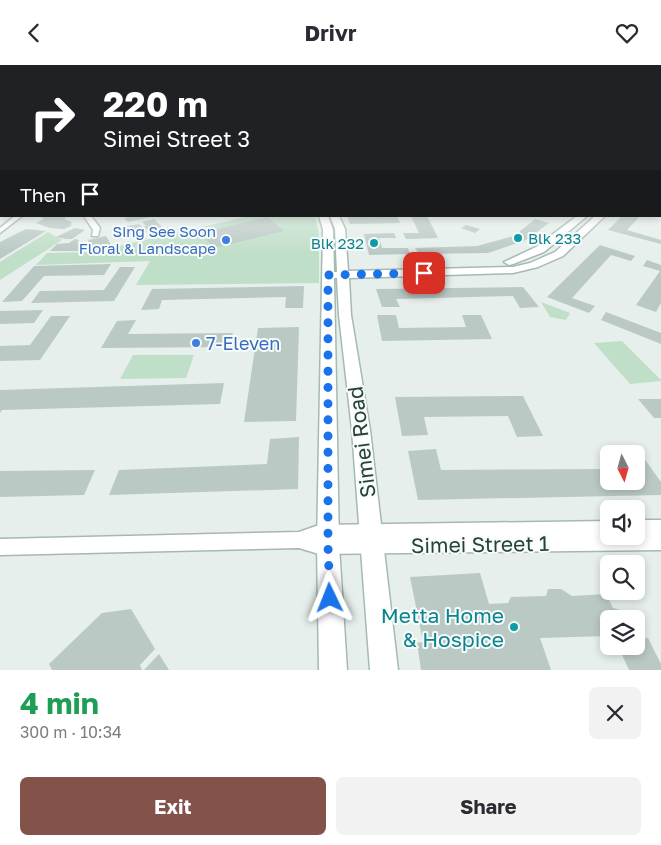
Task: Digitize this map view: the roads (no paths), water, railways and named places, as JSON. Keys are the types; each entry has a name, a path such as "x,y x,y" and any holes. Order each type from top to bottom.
{"main road":[{"name":"Simei Road","path":"323,217 328,231 328,539 333,670"},
{"name":"Simei Road","path":"334,217 340,229 345,315 361,430 384,670"},
{"path":"328,271 502,263 526,257 547,247 582,217"},
{"path":"343,270 478,272 513,270 534,265 558,254 600,217"},
{"path":"328,231 333,232 340,229"}],"street":[{"path":"0,231 18,217"},
{"path":"88,217 97,230 95,234"},
{"path":"645,528 661,528"},
{"name":"Simei Street 1","path":"0,547 299,540 319,546 328,539 600,529"},
{"name":"Simei Street 1","path":"371,538 661,542"}],"place":[{"name":"Blk 233","path":"518,238"},
{"name":"Sing See Soon Floral & Landscape","path":"226,240"},
{"name":"Blk 232","path":"374,243"},
{"name":"7-Eleven","path":"196,343"},
{"name":"Metta Home & Hospice","path":"514,627"}]}
